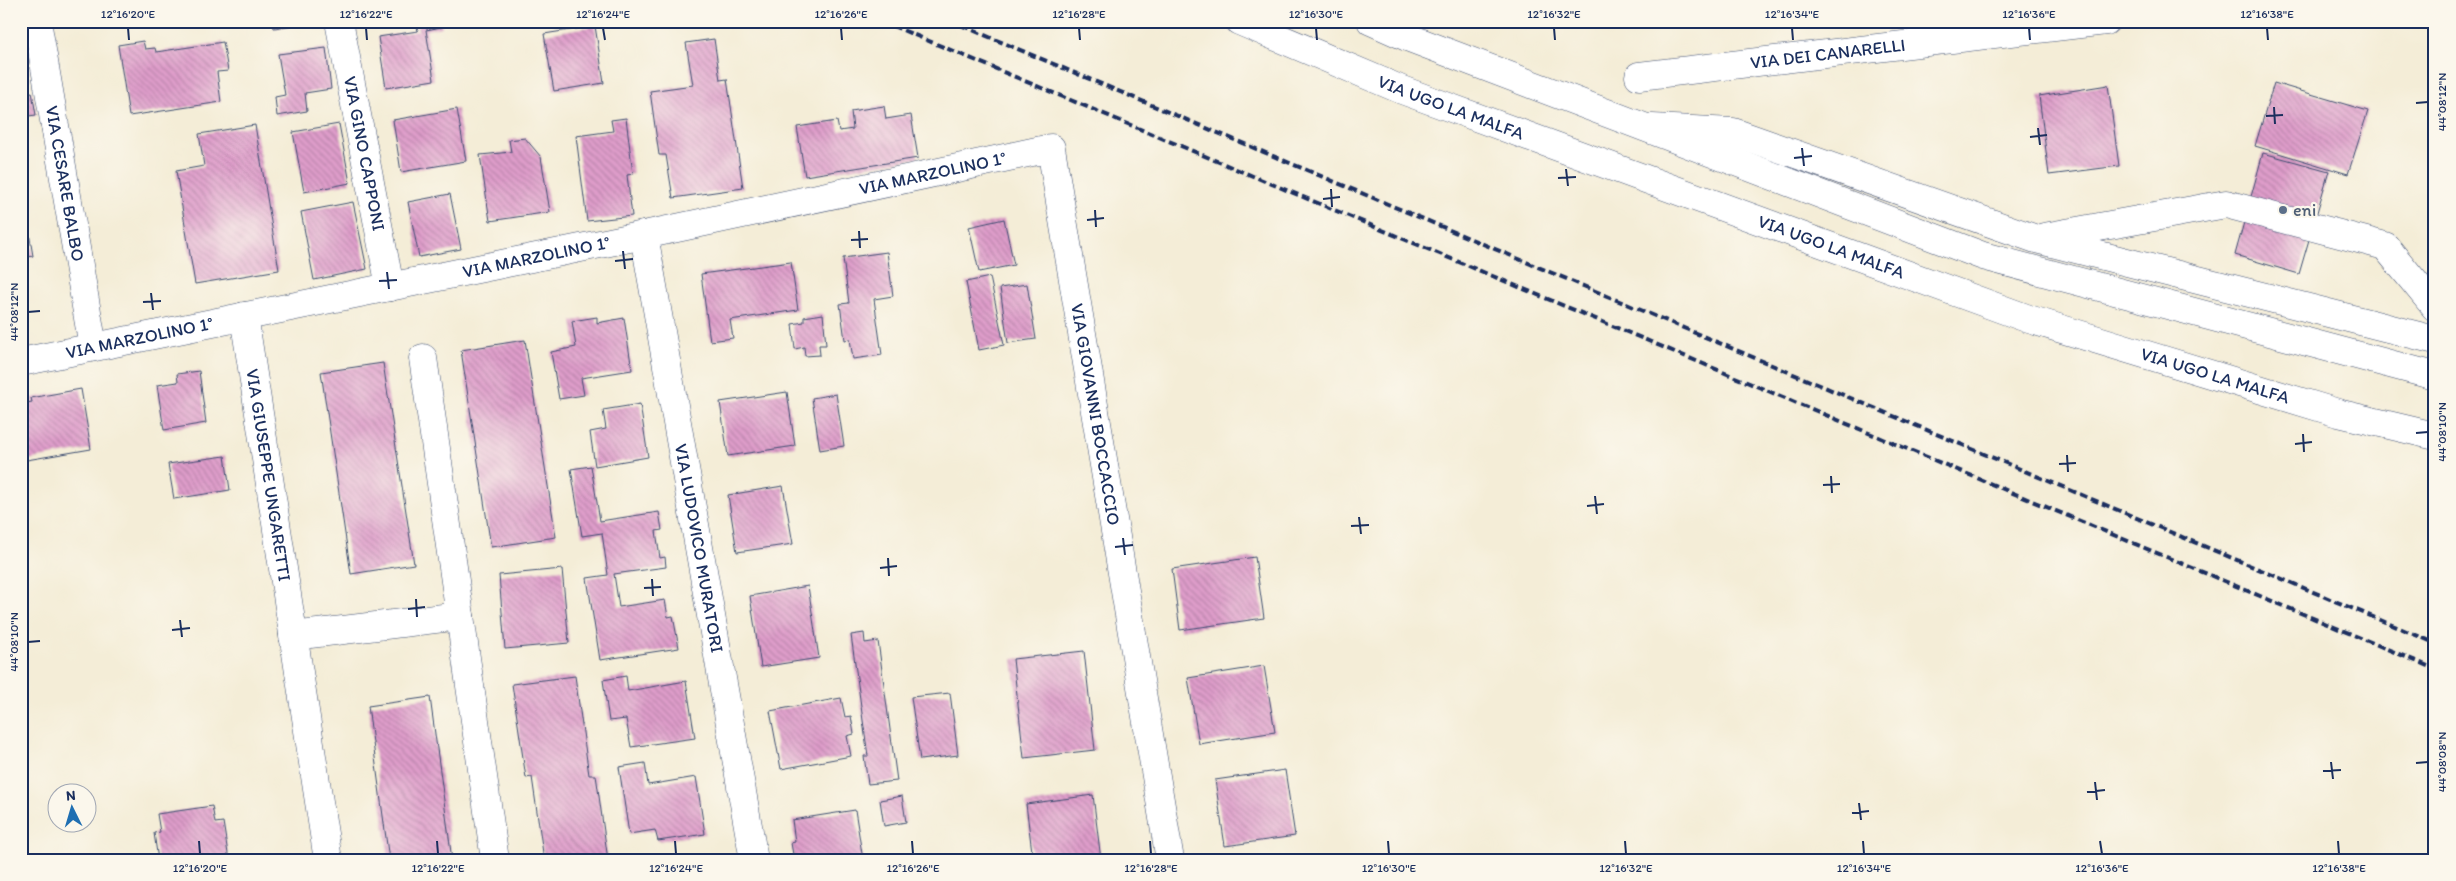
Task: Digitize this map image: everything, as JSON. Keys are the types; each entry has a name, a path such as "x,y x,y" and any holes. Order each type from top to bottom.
{"main road":[{"name":"VIA CESARE BALBO","path":"37,21 93,347"},
{"name":"VIA GINO CAPPONI","path":"339,21 390,287"},
{"name":"VIA UGO LA MALFA","path":"1240,21 1402,90 2029,319 2338,413 2435,436"},
{"path":"1371,21 1983,256 2435,376"},
{"name":"VIA DEI CANARELLI","path":"1639,76 2106,21"},
{"path":"1644,127 1733,132 2036,239 2435,340"},
{"name":"VIA MARZOLINO 1°","path":"21,362 644,235 1052,148"},
{"name":"VIA GIOVANNI BOCCACCIO","path":"1052,148 1170,860"},
{"path":"2036,239 2226,204 2385,246 2435,307"},
{"name":"VIA LUDOVICO MURATORI","path":"644,235 754,860"},
{"name":"VIA GIUSEPPE UNGARETTI","path":"244,316 328,860"},
{"path":"423,358 496,860"},
{"path":"293,636 460,616"}],"building":[{"path":"273,21 314,21 315,22 274,28"},
{"path":"416,21 441,21 442,27 426,30 434,80 386,88 378,37 418,31"},
{"path":"595,26 604,83 554,91 544,34"},
{"path":"714,39 720,80 727,79 743,188 673,198 666,155 659,155 650,91 693,85 686,43"},
{"path":"143,41 145,49 155,48 156,52 223,42 228,71 217,72 221,102 129,116 118,45"},
{"path":"326,48 331,89 305,93 307,111 277,116 275,97 285,95 278,54"},
{"path":"2274,83 2368,111 2348,174 2255,146"},
{"path":"2108,85 2119,166 2049,175 2039,96"},
{"path":"32,92 36,115 21,117 21,94"},
{"path":"884,106 886,119 911,115 918,158 805,176 797,127 837,121 839,131 853,129 851,111"},
{"path":"457,109 466,161 401,172 393,120"},
{"path":"626,118 633,174 627,175 632,216 587,221 576,136 613,131 611,120"},
{"path":"339,124 350,183 304,192 293,132"},
{"path":"255,125 279,270 195,284 176,171 204,166 199,134"},
{"path":"525,138 541,157 550,212 490,221 480,155 511,152 509,140"},
{"path":"2263,153 2329,171 2299,274 2235,255"},
{"path":"21,185 33,256 21,258"},
{"path":"450,194 461,249 419,257 408,202"},
{"path":"353,202 367,269 314,280 301,212"},
{"path":"1004,219 1014,265 979,272 969,227"},
{"path":"887,252 893,296 874,299 882,355 853,359 850,339 845,340 840,304 849,303 843,258"},
{"path":"791,262 798,310 730,320 733,338 710,341 701,274"},
{"path":"990,277 1004,345 979,350 966,282"},
{"path":"1027,284 1036,339 1008,343 1000,288"},
{"path":"823,314 826,345 819,345 820,355 805,356 804,347 795,349 792,324 804,322 804,317"},
{"path":"597,317 597,323 624,318 632,370 581,378 584,395 559,399 551,352 576,347 572,321"},
{"path":"525,340 556,537 491,547 461,350"},
{"path":"383,363 414,564 351,574 321,372"},
{"path":"199,371 206,423 164,430 157,385 178,382 177,374"},
{"path":"81,389 91,449 21,461 21,404 32,402 31,398"},
{"path":"787,392 795,446 728,456 720,402"},
{"path":"836,394 844,446 820,450 812,398"},
{"path":"640,404 648,457 595,466 590,432 606,429 603,410"},
{"path":"225,456 230,490 174,499 168,464"},
{"path":"591,466 600,521 659,512 662,530 656,531 660,558 665,557 666,567 614,574 619,607 665,600 668,617 673,616 679,648 600,660 587,578 608,575 602,533 582,536 571,469"},
{"path":"783,486 793,544 737,552 728,495"},
{"path":"1255,557 1264,618 1180,630 1172,569"},
{"path":"562,569 569,643 505,649 499,575"},
{"path":"808,586 819,658 761,667 750,596"},
{"path":"864,633 865,643 878,641 897,781 868,784 864,756 868,756 851,635"},
{"path":"1084,651 1095,750 1024,758 1013,659"},
{"path":"1264,666 1275,732 1199,744 1188,678"},
{"path":"575,676 589,775 596,775 608,860 544,860 532,777 526,778 512,684"},
{"path":"626,676 628,691 686,681 695,738 631,747 626,719 609,721 603,680"},
{"path":"950,693 958,755 920,760 911,697"},
{"path":"430,697 452,860 389,860 368,706"},
{"path":"841,698 845,717 851,716 854,734 847,736 851,756 781,769 770,711"},
{"path":"645,763 648,785 696,777 705,834 658,841 655,830 629,834 619,767"},
{"path":"1285,770 1295,836 1225,846 1215,780"},
{"path":"1093,795 1101,860 1033,860 1026,804"},
{"path":"902,796 906,822 884,826 880,800"},
{"path":"212,806 215,823 223,822 229,860 158,860 154,833 160,832 157,814"},
{"path":"855,810 863,860 794,860 791,843 795,842 792,820"}],"railway":[{"path":"881,21 2435,669"},
{"path":"951,21 2435,643"}],"place":[{"name":"eni","path":"2283,210"}]}
